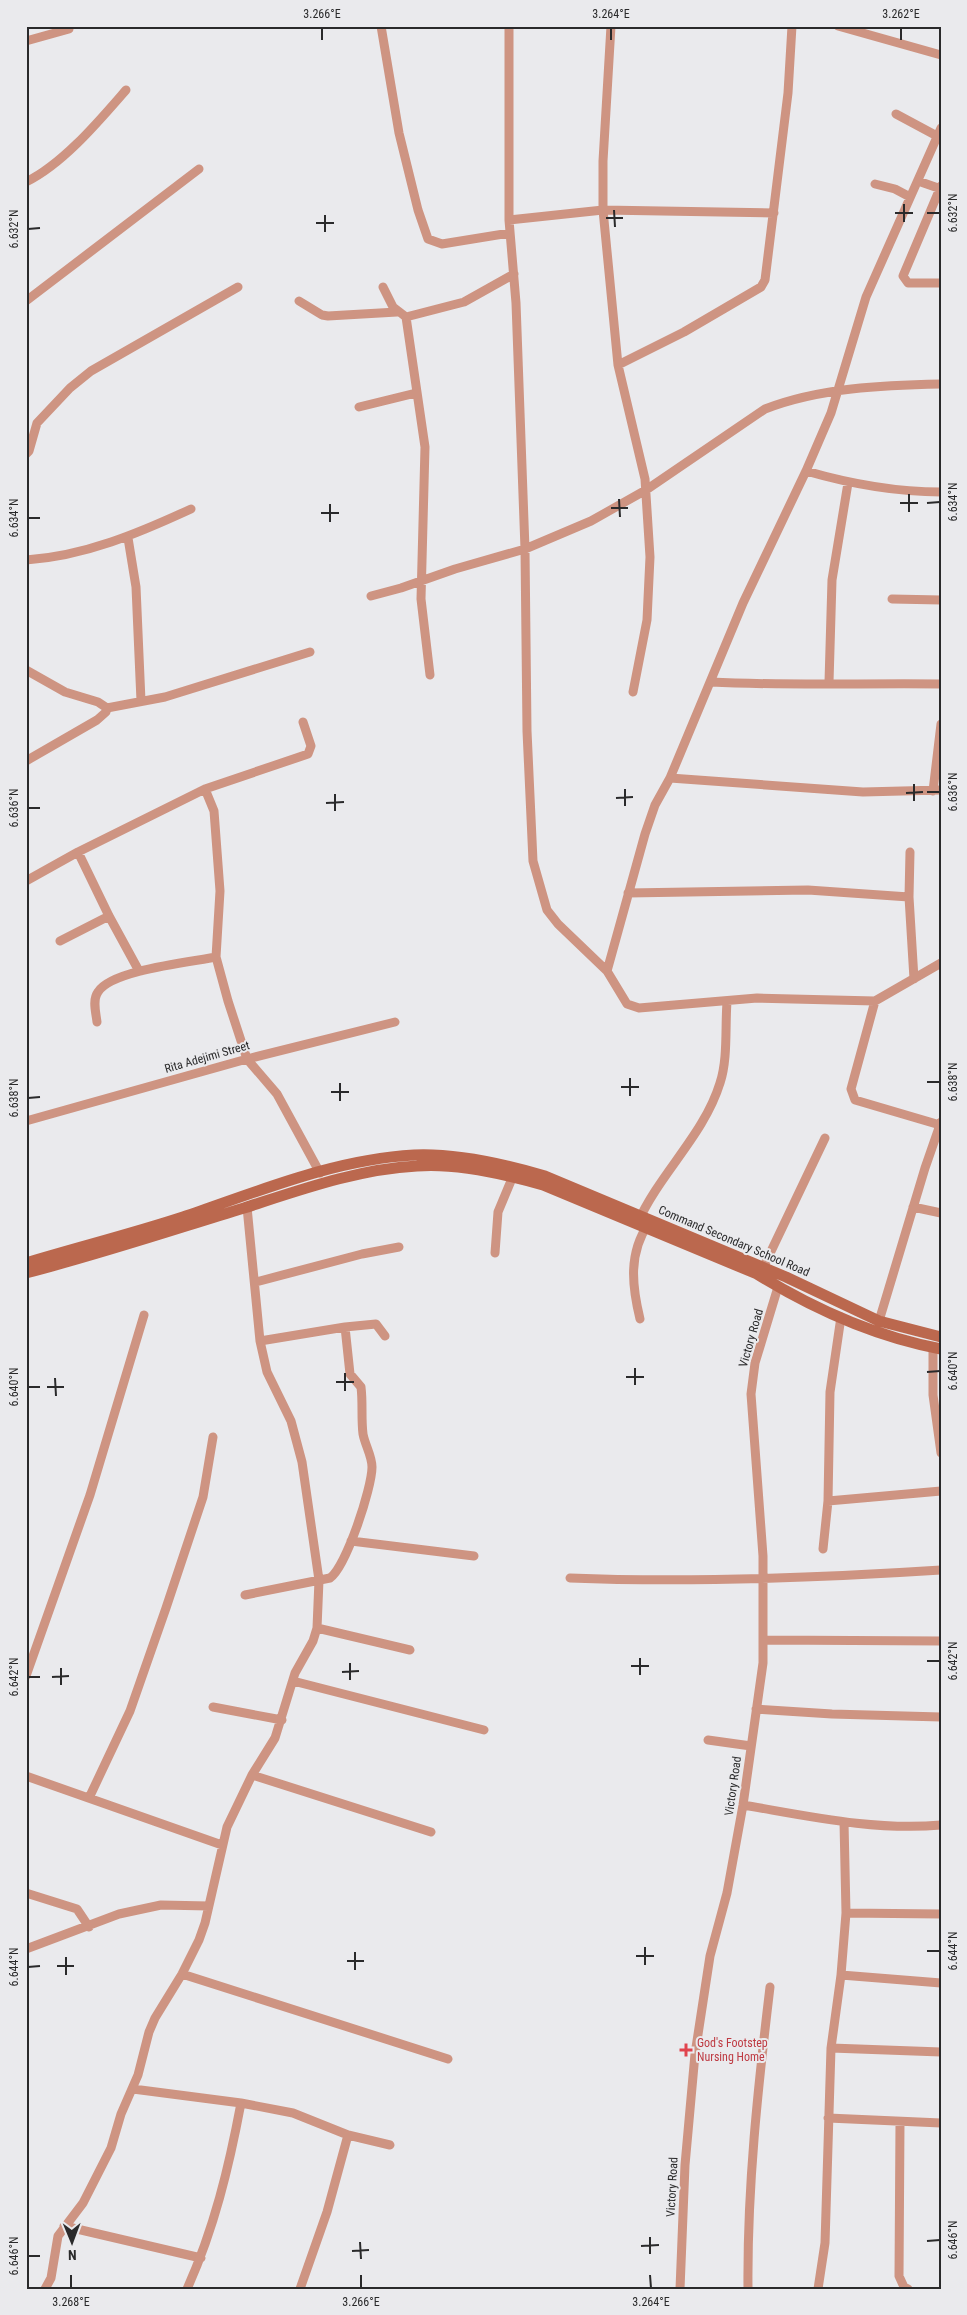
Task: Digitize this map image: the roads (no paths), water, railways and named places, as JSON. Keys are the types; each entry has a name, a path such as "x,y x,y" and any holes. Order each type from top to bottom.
{"main road":[{"path":"26,1273 86,1257 247,1207 261,1196 320,1173 349,1165 414,1156 448,1157 515,1172"},
{"path":"26,1263 261,1196 365,1172 418,1165 515,1172"},
{"name":"Command Secondary School Road","path":"515,1172 526,1180 544,1181"},
{"name":"Command Secondary School Road","path":"515,1172 544,1181 643,1222 763,1268 880,1321 941,1337"},
{"name":"Command Secondary School Road","path":"643,1222 757,1274 778,1287 841,1317 876,1330 937,1348"}],"street":[{"path":"381,26 399,133 418,210 428,240 442,244 510,233"},
{"path":"508,26 509,220 514,274 525,549 527,731 531,821 537,878 547,910 558,924 607,971 627,1004 633,1007 728,1002 757,998 875,1000 941,963"},
{"path":"611,26 603,161 603,210 618,365 646,490 650,557 647,620 633,692"},
{"path":"618,365 684,332 761,287 765,280 788,93 792,26"},
{"path":"838,26 941,54"},
{"path":"26,41 69,29"},
{"path":"26,182 38,176 66,153 126,90"},
{"path":"607,971 655,805 670,778 743,603 806,471 838,392 866,297 939,132 896,114"},
{"path":"27,299 199,169"},
{"path":"918,181 940,188 903,276 908,283 941,282"},
{"path":"875,184 895,189 910,198"},
{"path":"509,220 603,210 774,213"},
{"path":"383,287 397,312 406,317 464,302 514,274"},
{"path":"26,454 29,451 37,424 70,388 91,371 238,287"},
{"path":"299,300 328,316 397,312"},
{"path":"406,317 425,447 421,599 430,675"},
{"path":"371,596 525,549 591,521 646,490 765,409 784,401 898,385 941,384"},
{"path":"359,407 416,393"},
{"path":"806,471 848,483 904,492 941,492"},
{"path":"829,682 832,580 848,483"},
{"path":"26,560 56,557 128,538 191,509"},
{"path":"128,538 136,587 141,701"},
{"path":"892,599 941,600"},
{"path":"26,670 65,692 98,702 107,708 165,697 310,652"},
{"path":"711,682 770,685 829,682 941,684"},
{"path":"26,761 97,720 106,712 107,708"},
{"path":"26,881 78,852 205,789 308,754 311,746 303,722"},
{"path":"670,778 863,792 937,790 941,724"},
{"path":"205,789 214,811 220,891 216,957 228,1001 247,1059 278,1094 320,1173"},
{"path":"78,852 109,916 140,971"},
{"path":"910,852 909,897 914,979"},
{"path":"628,893 808,890 909,897"},
{"path":"60,942 109,916"},
{"path":"97,1022 95,1002 97,993 104,985 140,971 216,957"},
{"path":"875,1000 851,1089 852,1096 855,1100 940,1124 913,1207 880,1321"},
{"path":"640,1319 632,1289 635,1251 643,1222 656,1187 696,1132 721,1082 728,1002"},
{"name":"Rita Adejimi Street","path":"26,1121 247,1059 395,1022"},
{"path":"763,1268 825,1138"},
{"path":"495,1253 498,1212 515,1172"},
{"path":"45,2289 51,2278 58,2236 83,2203 111,2148 121,2114 132,2089 149,2032 199,1940 209,1906 222,1845 234,1808 271,1746 282,1720 292,1681 316,1628 319,1580 302,1462 291,1421 267,1372 260,1341 255,1301 256,1282 247,1207"},
{"path":"913,1207 941,1213"},
{"path":"256,1282 362,1254 399,1247"},
{"name":"Victory Road","path":"680,2289 685,2165 695,2054 710,1956 727,1893 743,1805 764,1640 763,1580 750,1394 755,1363 778,1287"},
{"path":"26,1676 90,1495 144,1315"},
{"path":"823,1549 828,1501 830,1392 841,1317"},
{"path":"260,1341 345,1327 376,1324 385,1336"},
{"path":"245,1594 330,1578 335,1574 351,1541 367,1495 372,1466 363,1434 361,1387 350,1374 345,1327"},
{"path":"937,1348 933,1395 941,1453"},
{"path":"89,1798 130,1711 166,1608 203,1497 213,1436"},
{"path":"828,1501 941,1491"},
{"path":"351,1541 474,1556"},
{"path":"570,1578 656,1582 763,1580 941,1570"},
{"path":"316,1628 410,1650"},
{"path":"764,1640 941,1641"},
{"path":"292,1681 484,1730"},
{"path":"213,1707 282,1720"},
{"path":"756,1709 832,1714 941,1717"},
{"path":"708,1740 751,1746"},
{"path":"252,1775 431,1832"},
{"path":"26,1776 222,1845"},
{"path":"743,1805 844,1822 920,1827 941,1825"},
{"path":"818,2289 825,2243 831,2048 841,1975 846,1913 844,1822"},
{"path":"26,1893 77,1909 89,1927"},
{"path":"26,1949 120,1914 161,1905 209,1906"},
{"path":"846,1913 941,1914"},
{"path":"182,1974 448,2059"},
{"path":"841,1975 941,1983"},
{"path":"748,2289 747,2250 770,1987"},
{"path":"831,2048 941,2052"},
{"path":"132,2089 241,2103 293,2113 348,2134 390,2145"},
{"path":"187,2289 201,2258 227,2178 241,2103"},
{"path":"828,2118 941,2123"},
{"path":"900,2122 899,2276 904,2287 908,2289"},
{"path":"300,2289 327,2212 348,2134"},
{"path":"64,2226 201,2258"}],"place":[{"name":"God's Footstep Nursing Home","path":"686,2050"}]}
